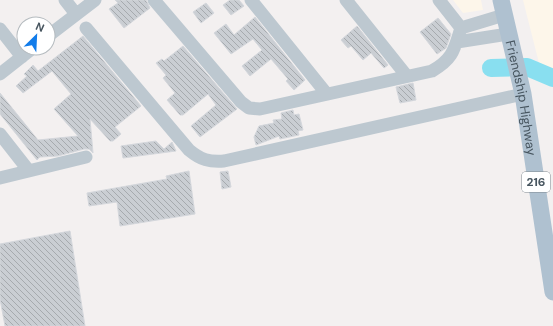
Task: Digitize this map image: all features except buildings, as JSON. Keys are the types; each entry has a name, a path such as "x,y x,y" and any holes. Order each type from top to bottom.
{"main road":[{"name":"Friendship Highway","path":"503,8 523,94 553,292"}],"street":[{"path":"65,0 76,14"},
{"path":"56,30 95,0"},
{"path":"154,0 241,102 249,108 260,109 406,75 432,71 445,63 457,42 462,28"},
{"path":"251,0 326,93"},
{"path":"346,0 406,75"},
{"path":"439,0 462,28"},
{"path":"462,28 486,21 503,8"},
{"path":"486,21 490,37"},
{"path":"86,28 189,150 198,158 210,162 224,161 523,94"},
{"path":"0,29 22,57 0,74"},
{"path":"457,42 490,37 510,40"},
{"path":"0,134 30,171"},
{"path":"0,178 86,158"}],"shaded area":[{"path":"453,0 481,0 483,10 463,13"},
{"path":"523,0 553,0 553,76 541,71"}],"waterway":[{"path":"491,68 527,67 553,78"}]}
